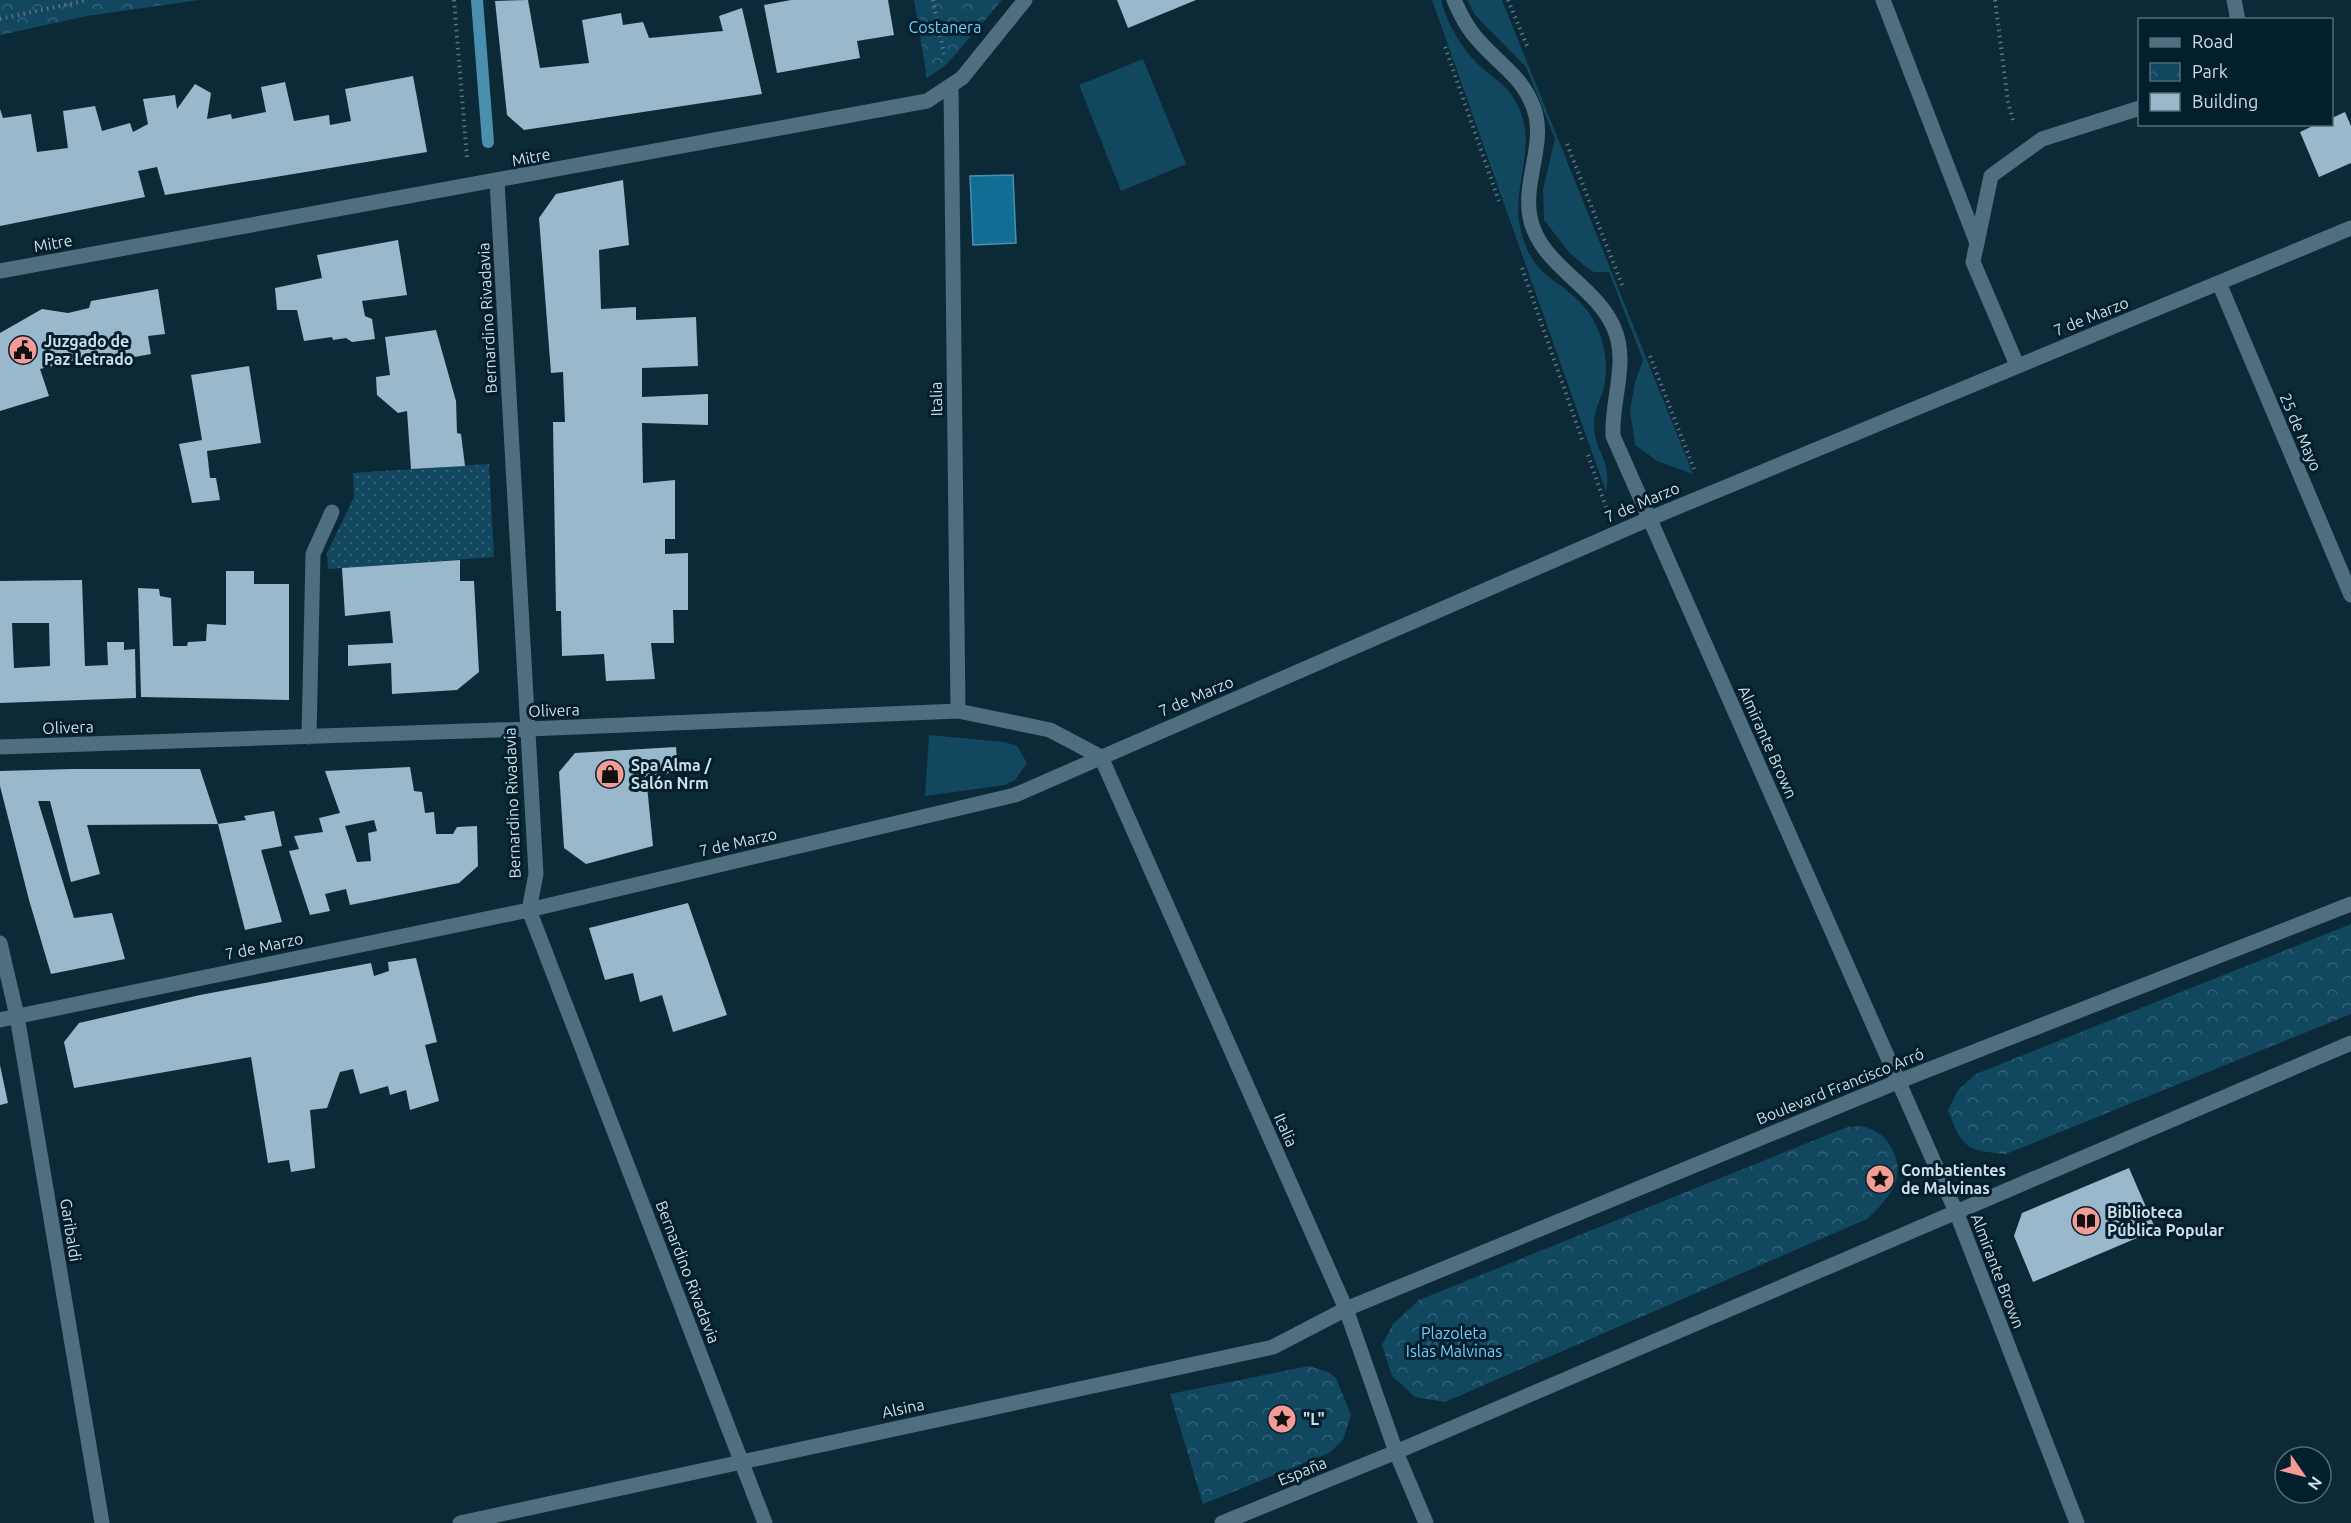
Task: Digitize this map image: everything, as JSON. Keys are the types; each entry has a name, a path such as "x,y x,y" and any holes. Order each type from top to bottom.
{"street":[{"name":"Mitre","path":"0,271 927,101 962,78 1025,0"},
{"name":"Almirante Brown","path":"1454,0 1463,20 1480,44 1520,81 1534,110 1537,135 1528,194 1530,218 1538,238 1551,257 1588,290 1603,307 1615,330 1620,373 1612,416 1612,436 1651,518 1957,1214 2077,1523"},
{"path":"1883,0 1977,243"},
{"path":"2234,0 2238,18"},
{"name":"Italia","path":"951,87 958,711"},
{"path":"2017,365 1973,262 1991,176 2042,139 2138,108"},
{"name":"Bernardino Rivadavia","path":"497,181 536,874 529,910 765,1523"},
{"name":"7 de Marzo","path":"0,1020 529,910 1015,795 1704,495 2351,228"},
{"name":"25 de Mayo","path":"2219,283 2351,595"},
{"path":"309,737 313,554 332,512"},
{"name":"Olivera","path":"0,747 528,729 958,711 1050,730 1101,756"},
{"name":"Italia","path":"1101,756 1346,1309 1396,1452 1426,1523"},
{"name":"Boulevard Francisco Arró","path":"1346,1309 1897,1082 2351,904"},
{"name":"Garibaldi","path":"0,943 17,1016 102,1523"},
{"path":"1396,1452 1957,1214 2351,1043"},
{"name":"Alsina","path":"460,1523 1273,1347 1346,1309"},
{"name":"España","path":"1222,1523 1396,1452"}],"path":[{"path":"0,19 88,0"},
{"path":"454,0 470,186"},
{"path":"933,0 951,87"},
{"path":"1508,0 1529,52"},
{"path":"1995,0 2008,102 2022,153"},
{"path":"1564,136 1623,289"},
{"path":"1649,354 1704,495"}],"green space":[{"path":"0,0 199,0 87,16 0,35"},
{"name":"Costanera","path":"914,0 1002,0 946,65 927,78"},
{"path":"1432,0 1441,0 1451,27 1461,44 1480,66 1508,91 1517,104 1525,128 1526,142 1518,216 1527,248 1533,261 1541,270 1569,292 1589,313 1602,340 1606,371 1603,391 1595,413 1594,427 1607,472 1606,492"},
{"path":"1467,0 1502,0 1693,474 1657,461 1635,445 1630,410 1635,382 1643,360 1609,272 1594,272 1586,267 1569,252 1544,220 1543,189 1555,139 1526,67 1475,15"},
{"path":"1143,59 1186,164 1121,191 1079,85"},
{"path":"489,464 494,557 328,569 327,553 354,497 353,473"},
{"path":"929,735 1005,742 1017,746 1027,763 1015,780 1005,785 925,796"},
{"path":"2351,924 2351,1014 2006,1154 1974,1149 1962,1140 1957,1132 1948,1110 1958,1090 1976,1074"},
{"name":"Plazoleta Islas Malvinas","path":"1862,1126 1877,1132 1887,1141 1897,1161 1898,1171 1888,1197 1867,1219 1445,1402 1415,1397 1392,1376 1382,1345 1393,1324 1419,1300 1832,1133 1848,1127"},
{"path":"1309,1366 1328,1372 1336,1378 1351,1415 1343,1440 1329,1453 1203,1504 1170,1394"}],"shaded area":[{"path":"1013,175 1016,243 973,245 970,176"}],"building":[{"path":"528,0 540,68 589,63 582,20 621,13 623,25 643,22 649,38 723,31 719,16 742,8 762,94 524,130 507,115 495,1"},
{"path":"791,0 888,0 894,35 857,41 860,58 777,73 764,5"},
{"path":"1117,0 1196,0 1128,28"},
{"path":"413,76 427,152 165,195 157,167 138,171 145,197 0,226 0,109 3,118 31,114 37,152 68,148 63,111 95,106 102,131 130,123 133,132 148,124 143,99 175,95 177,109 195,84 211,93 207,119 231,114 232,119 266,112 261,87 285,82 294,121 329,115 330,125 351,121 345,89"},
{"path":"2345,112 2351,126 2351,163 2319,177 2300,132 2313,126 2333,126 2333,118"},
{"path":"623,180 629,245 599,250 601,309 636,307 636,320 696,317 698,366 642,368 642,397 708,394 708,425 642,423 643,483 675,480 675,539 665,539 665,554 688,553 688,610 673,610 674,643 651,643 655,679 606,681 604,654 562,656 561,611 556,611 553,422 565,422 563,372 551,373 539,218 556,194"},
{"path":"398,240 407,295 362,301 365,316 372,319 375,339 352,342 346,338 333,340 332,337 304,341 297,310 277,310 275,288 322,278 317,255"},
{"path":"158,289 165,334 148,336 151,354 80,367 77,360 40,369 49,396 0,411 0,333 42,309 68,313 89,308 91,301"},
{"path":"436,330 456,401 457,433 461,434 465,466 411,469 407,411 398,413 377,395 376,377 390,375 385,337"},
{"path":"249,366 261,443 207,451 210,478 216,478 220,500 192,503 179,444 202,440 191,375"},
{"path":"460,560 460,581 474,581 479,672 457,690 392,694 391,663 348,666 348,645 393,643 390,611 345,616 342,568"},
{"path":"226,571 254,571 254,584 289,584 289,700 141,697 138,588 159,589 160,596 171,598 173,646 187,646 188,642 206,641 207,624 226,625"},
{"path":"82,580 85,666 108,665 107,642 124,642 124,650 135,649 136,698 0,703 0,581","holes":["12,623 49,623 50,666 14,668"]},
{"path":"676,747 678,772 646,776 653,846 586,864 564,848 559,772 575,753"},
{"path":"410,767 414,791 422,792 425,813 434,812 436,834 453,834 457,827 477,826 478,866 459,883 350,905 346,889 325,894 330,911 310,915 289,851 299,849 294,836 323,832 319,818 340,813 325,771","holes":["374,820 377,831 368,833 371,861 357,862 345,826"]},
{"path":"200,769 218,824 87,825 100,874 71,882 50,801 38,801 74,918 112,913 125,959 51,974 29,900 0,786 0,771"},
{"path":"274,811 282,846 261,850 282,922 245,930 218,824 246,820 244,816"},
{"path":"688,903 727,1015 673,1032 662,995 640,1002 633,973 605,980 589,928"},
{"path":"416,958 437,1042 425,1045 439,1101 410,1110 406,1090 390,1095 388,1086 360,1094 353,1069 340,1072 327,1108 310,1110 315,1168 291,1172 289,1160 268,1163 251,1057 74,1088 64,1042 79,1023 200,995 371,963 374,976 389,971 388,962"},
{"path":"0,1065 8,1103 0,1105"},
{"name":"Biblioteca Pública Popular","path":"2129,1168 2156,1230 2033,1282 2014,1236 2022,1213"}],"waterway":[{"path":"477,0 488,142"}],"place":[{"name":"Juzgado de Paz Letrado","path":"23,350"},
{"name":"Spa Alma / Salón Nrm","path":"610,774"},
{"name":"Combatientes de Malvinas","path":"1880,1179"},
{"name":"Biblioteca Pública Popular","path":"2086,1221"},
{"name":"\"L\"","path":"1282,1419"}]}
